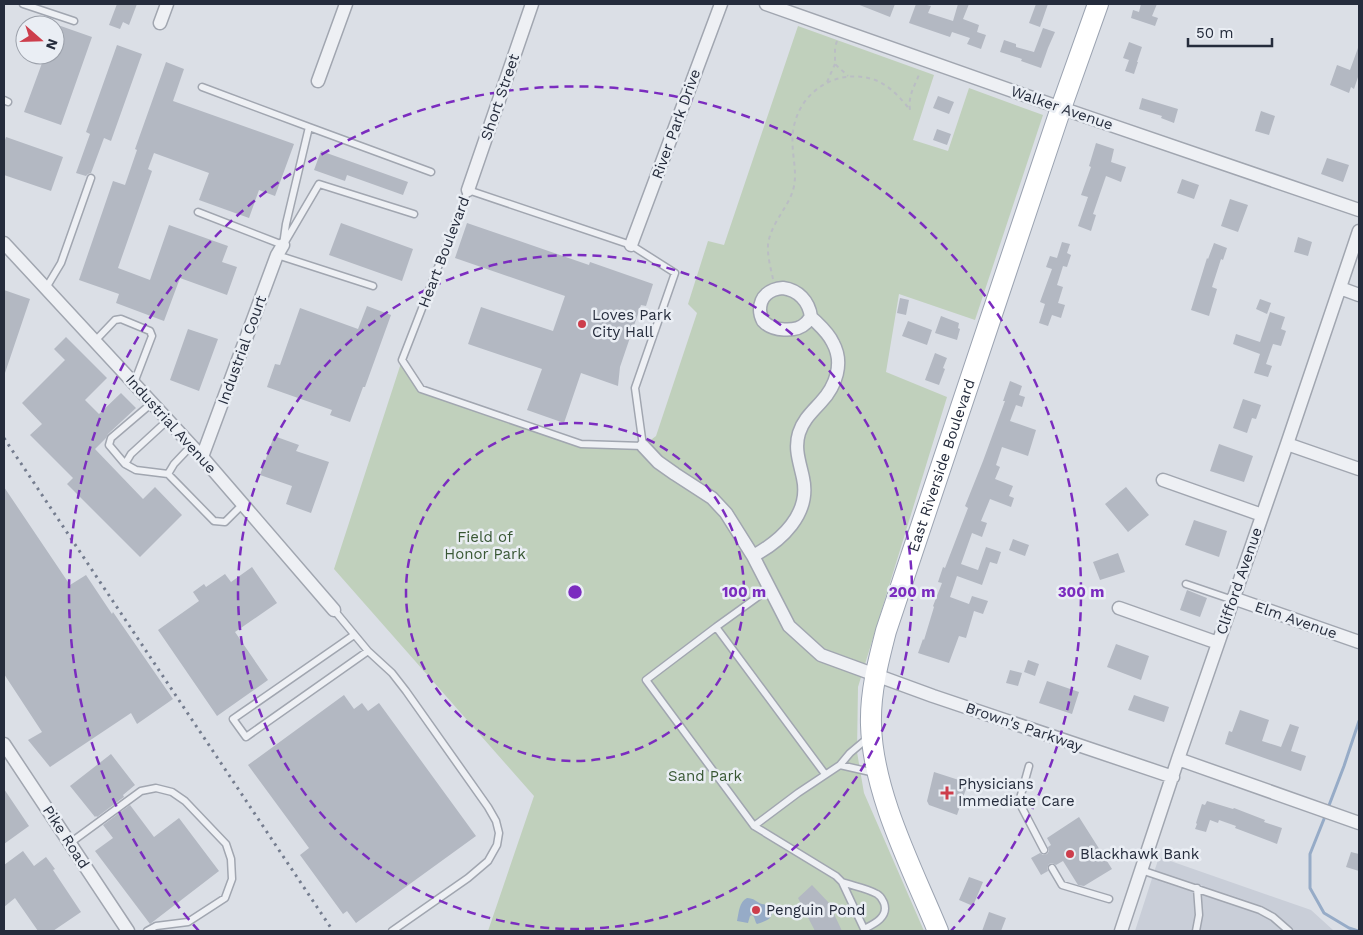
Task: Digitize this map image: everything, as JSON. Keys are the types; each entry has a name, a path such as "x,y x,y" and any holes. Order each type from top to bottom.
{"main road":[{"name":"East Riverside Boulevard","path":"938,931 901,844 882,793 877,773 872,735 872,702 875,675 886,631 1061,108 1098,4"}],"street":[{"path":"160,23 167,4"},
{"path":"318,81 346,4"},
{"name":"Short Street","path":"468,190 532,4"},
{"name":"River Park Drive","path":"631,245 721,4"},
{"name":"Walker Avenue","path":"766,4 1359,210"},
{"name":"Clifford Avenue","path":"1121,931 1359,231"},
{"name":"Industrial Avenue","path":"4,243 202,456 334,610"},
{"name":"Industrial Court","path":"202,456 280,250"},
{"path":"1340,288 1359,295"},
{"path":"753,556 766,549 780,537 791,526 799,513 805,491 796,446 798,434 803,422 831,391 838,368 838,354 833,342 811,317 810,308 801,297 789,289 775,289 766,294 760,307 760,315 764,322 779,329 798,328 806,324 811,317"},
{"path":"1287,444 1359,469"},
{"path":"643,446 658,462 712,498 726,513 753,556 789,626 821,654 875,675"},
{"path":"1163,480 1262,515"},
{"name":"Elm Avenue","path":"1233,599 1359,642"},
{"path":"1119,608 1218,643"},
{"name":"Brown's Parkway","path":"875,675 1172,777"},
{"name":"Pike Road","path":"4,744 128,931"},
{"path":"1178,759 1359,823"}],"lane":[{"path":"23,4 74,21"},
{"path":"202,87 431,172"},
{"path":"280,250 309,127"},
{"path":"46,288 61,263 91,178"},
{"path":"280,250 319,184 414,214"},
{"name":"Heart Boulevard","path":"468,190 631,245 675,273 634,388 643,446 580,444 421,389 402,360 468,190"},
{"path":"198,212 280,250 373,286"},
{"path":"95,341 115,320 122,319 150,331 152,336 134,383"},
{"path":"152,403 111,438 109,445 124,464 136,470 168,474 214,521 225,522 242,504"},
{"path":"124,464 131,454 168,420"},
{"path":"168,474 174,464 192,446"},
{"path":"1186,584 1233,599"},
{"path":"770,588 646,680 754,826 832,873 842,882 864,930 876,923 884,914 884,902 880,895 842,882"},
{"path":"334,610 368,651 392,673 406,691 488,807 496,820 499,833 497,846 488,861 468,878 392,931"},
{"path":"716,627 825,774"},
{"path":"354,635 233,719 246,737 368,651"},
{"path":"754,826 840,764 872,735"},
{"path":"840,764 877,773"},
{"path":"1029,766 1019,802 1044,850"},
{"path":"70,843 141,791 156,788 172,792 185,801 226,844 232,859 232,879 225,898 188,922 156,926 147,931"},
{"path":"1052,868 1062,885 1109,899"},
{"path":"1141,870 1260,910 1274,917 1289,931"},
{"path":"1196,931 1199,915 1197,888"}],"path":[{"path":"827,82 835,64 835,47 842,30"},
{"path":"775,289 768,248 772,230 788,201 795,181 792,134 799,110 817,89 827,82 848,76 873,79 893,92 910,110 911,92 925,59"},
{"path":"835,64 848,76"}],"shaded area":[{"path":"1159,857 1311,910 1336,931 1135,931"}],"green space":[{"name":"Field of Honor Park","path":"798,26 934,75 913,140 948,151 969,88 1043,115 975,320 899,294 886,372 947,397 858,687 857,752 864,793 924,931 488,931 534,796 334,569 402,360 421,389 580,444 643,446 656,436 697,313 688,304 708,241 724,245"}],"water":[{"name":"Penguin Pond","path":"747,898 773,908 770,917 757,924 752,915 748,923 737,921 741,905"}],"building":[{"path":"117,4 137,4 129,25 123,22 120,29 109,25"},
{"path":"857,4 895,4 890,17"},
{"path":"916,4 931,6 928,13 953,21 958,4 969,4 963,19 979,25 977,32 986,35 981,49 967,44 970,38 952,32 950,37 909,23"},
{"path":"1036,4 1048,4 1040,27 1029,23"},
{"path":"1141,4 1157,4 1152,16 1158,18 1155,26 1131,18 1133,10 1139,12"},
{"path":"65,28 92,37 61,125 24,112 41,65 65,65"},
{"path":"1043,28 1055,32 1041,68 1000,52 1004,40 1016,44 1016,47 1034,52"},
{"path":"1129,42 1142,47 1134,74 1125,71 1129,60 1123,58"},
{"path":"117,45 142,54 111,141 104,138 91,173 86,176 76,173 90,134 86,132"},
{"path":"1358,48 1359,74 1354,89 1351,87 1349,93 1330,85 1337,65 1350,70"},
{"path":"166,62 184,69 173,101 294,144 275,196 259,190 249,218 199,200 209,173 154,153 148,169 152,171 118,268 150,280 169,225 228,246 222,262 237,267 227,295 180,278 164,321 116,303 119,294 79,280 113,181 125,185 137,150 135,149"},
{"path":"938,96 954,102 949,114 933,108"},
{"path":"1142,98 1178,109 1174,123 1161,118 1162,116 1139,109"},
{"path":"1261,111 1275,116 1269,135 1255,131"},
{"path":"937,129 951,134 947,145 933,140"},
{"path":"6,137 63,157 51,191 4,175 4,143"},
{"path":"1096,143 1114,149 1111,162 1126,167 1121,182 1106,176 1093,214 1096,215 1091,231 1078,226 1088,197 1081,195 1091,167 1089,166"},
{"path":"321,151 408,182 403,195 347,175 345,181 314,170"},
{"path":"1327,158 1349,165 1343,182 1321,174"},
{"path":"1182,179 1199,185 1194,199 1177,193"},
{"path":"1230,199 1248,205 1238,232 1221,226"},
{"path":"341,223 413,249 402,281 329,255"},
{"path":"467,223 589,265 590,262 653,284 646,306 641,305 620,367 618,386 581,373 564,423 527,410 542,369 468,344 481,307 553,331 565,296 455,258"},
{"path":"1298,237 1312,242 1308,256 1294,252"},
{"path":"1062,242 1070,244 1067,253 1071,255 1067,267 1063,266 1057,285 1063,287 1058,303 1065,305 1061,318 1052,315 1048,326 1039,323 1045,304 1040,302 1052,269 1046,267 1050,256 1057,258"},
{"path":"1214,243 1227,248 1223,260 1221,259 1212,287 1217,289 1209,316 1191,310 1207,258"},
{"path":"4,290 30,299 5,373 4,373"},
{"path":"900,298 909,300 906,315 897,313"},
{"path":"1260,299 1271,303 1267,314 1256,309"},
{"path":"367,306 391,315 350,422 330,415 332,410 267,387 275,364 280,365 300,308 358,329"},
{"path":"1270,312 1285,317 1281,329 1286,331 1281,346 1273,344 1266,364 1272,366 1268,377 1254,373 1260,354 1233,344 1236,334 1260,342"},
{"path":"941,316 959,323 958,328 960,329 957,340 935,333"},
{"path":"908,321 932,330 927,345 902,336"},
{"path":"188,329 218,339 199,391 170,380"},
{"path":"66,337 107,378 85,400 99,414 121,393 136,408 95,449 143,499 155,487 182,515 140,557 67,484 73,478 30,435 42,424 22,403 65,360 54,349"},
{"path":"935,353 947,358 939,385 925,380"},
{"path":"1010,381 1022,386 1019,395 1025,397 1022,407 1016,405 1010,421 1036,430 1028,456 1002,447 996,465 1000,467 995,479 1013,486 1009,496 1014,498 1011,507 990,499 981,521 987,523 982,537 972,533 961,564 978,570 986,547 1001,552 997,564 990,562 982,585 957,576 950,597 969,604 972,596 988,601 983,614 974,611 966,638 959,636 949,663 918,653 942,583 938,582 943,567 945,568 968,508 965,506 1005,401 1003,401"},
{"path":"1243,399 1261,405 1256,419 1252,418 1247,433 1233,428"},
{"path":"274,436 299,445 296,451 329,462 311,513 286,504 292,486 260,475"},
{"path":"1219,444 1253,456 1244,482 1210,471"},
{"path":"4,487 70,585 86,575 173,699 137,724 131,713 50,767 28,740 42,732 4,674"},
{"path":"1126,487 1149,515 1128,532 1105,504"},
{"path":"1194,520 1227,531 1219,557 1185,545"},
{"path":"1013,539 1029,545 1025,556 1009,550"},
{"path":"1118,553 1125,572 1100,580 1093,562"},
{"path":"252,567 277,603 235,632 268,680 217,716 158,630 199,601 193,592 204,584 206,587 225,574 231,582"},
{"path":"1187,590 1207,598 1200,617 1180,610"},
{"path":"1116,644 1149,656 1141,680 1107,667"},
{"path":"1028,660 1039,664 1035,676 1024,672"},
{"path":"1010,670 1022,673 1018,686 1006,683"},
{"path":"1047,681 1079,692 1072,714 1039,703"},
{"path":"344,695 354,709 362,703 368,711 379,703 476,836 356,923 347,911 343,914 300,855 309,848 248,765"},
{"path":"1134,695 1169,707 1164,722 1128,710"},
{"path":"1240,710 1269,720 1262,741 1281,747 1290,724 1299,727 1291,751 1306,756 1301,771 1225,744 1229,731 1232,732"},
{"path":"111,754 135,785 123,795 124,797 95,817 70,786"},
{"name":"Physicians Immediate Care","path":"934,772 965,782 967,786 957,815 929,805 927,801"},
{"path":"4,789 29,826 4,844"},
{"path":"1207,801 1234,808 1282,828 1277,844 1219,820 1218,823 1210,820 1206,832 1195,829 1202,804 1205,805"},
{"path":"130,805 154,837 179,818 219,871 150,924 95,851 113,838 103,825"},
{"name":"Blackhawk Bank","path":"1079,817 1112,869 1084,886 1078,885 1063,861 1056,865 1049,864 1048,871 1041,875 1031,858 1040,853 1043,855 1047,854 1049,851 1048,847 1051,845 1047,838"},
{"path":"23,851 34,866 46,857 81,912 53,931 38,931 15,898 4,907 4,865"},
{"path":"1351,852 1359,854 1359,871 1346,867"},
{"path":"969,877 983,882 973,906 959,900"},
{"path":"812,885 829,903 842,931 815,931 798,898"},
{"path":"989,912 1006,918 1001,931 982,931"}],"waterway":[{"path":"1328,808 1359,721"},
{"path":"1326,814 1310,854 1310,888 1324,913 1349,928 1358,931"}],"railway":[{"path":"4,438 333,931"}],"place":[{"name":"Loves Park City Hall","path":"582,324"},
{"name":"Physicians Immediate Care","path":"947,793"},
{"name":"Blackhawk Bank","path":"1070,854"},
{"name":"Penguin Pond","path":"756,910"}],"park label":[{"name":"Sand Park","path":"705,776"}]}
